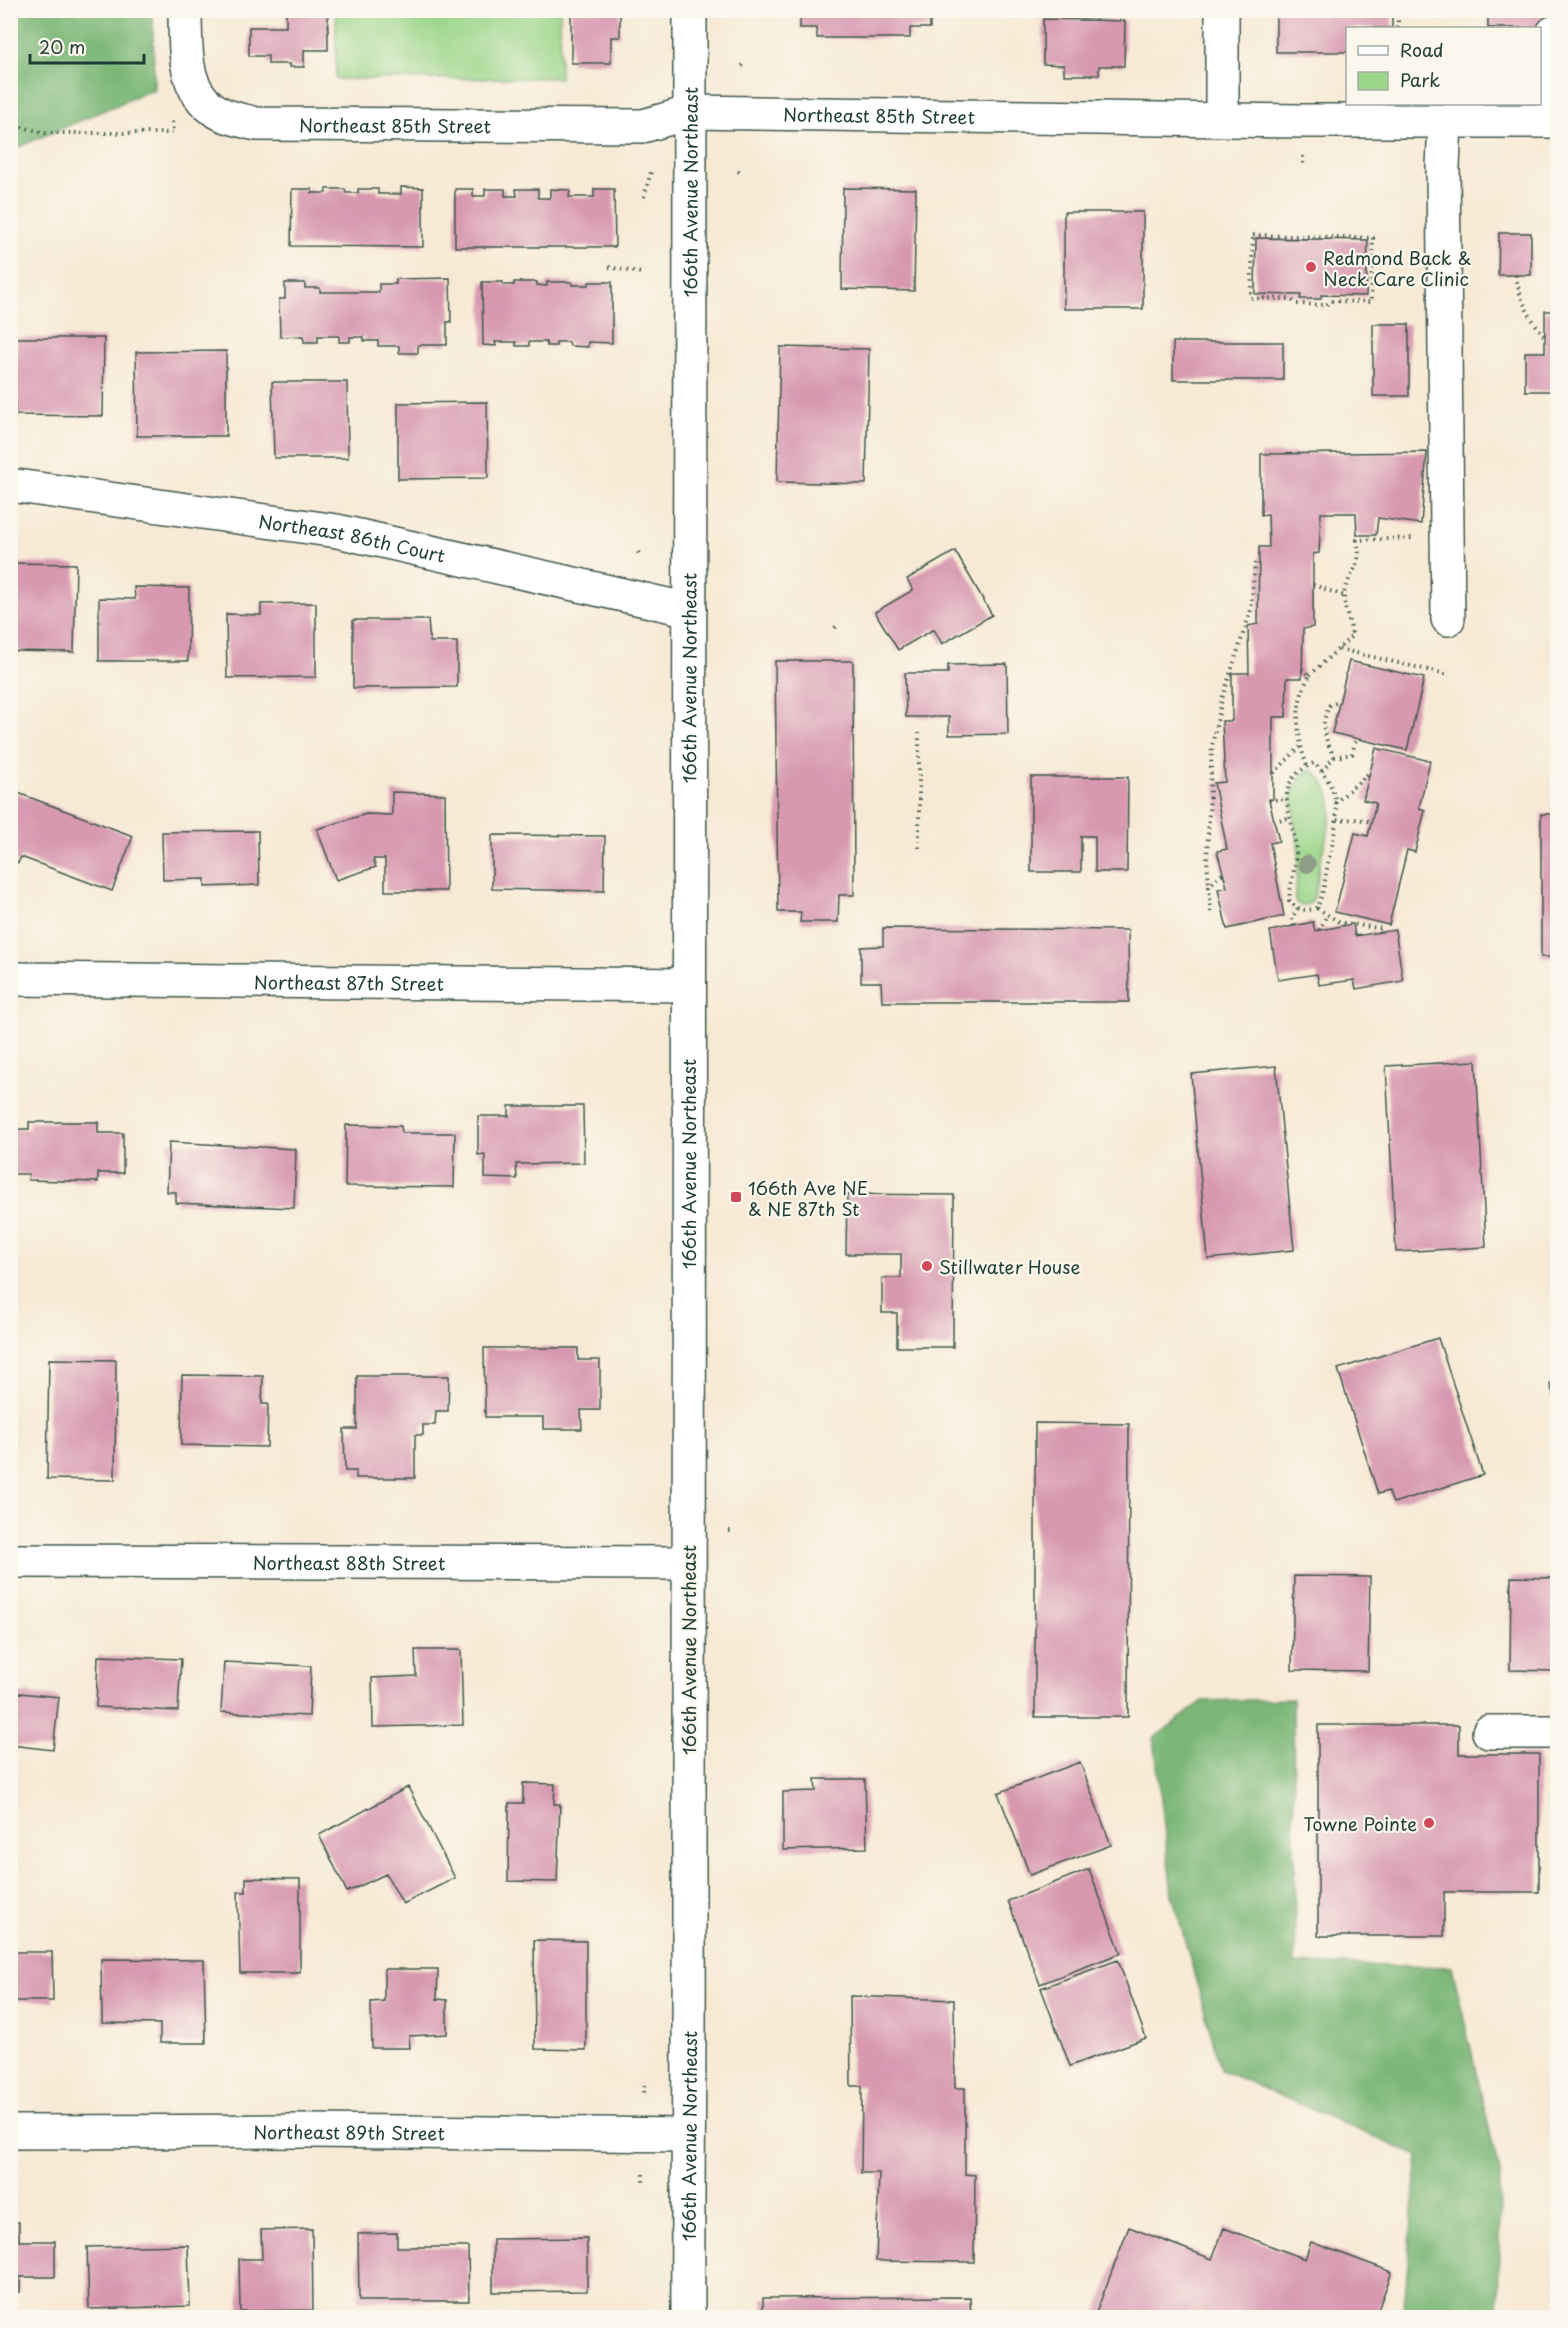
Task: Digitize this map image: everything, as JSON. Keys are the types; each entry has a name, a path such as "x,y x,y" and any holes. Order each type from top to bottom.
{"street":[{"name":"Northeast 85th Street","path":"185,10 186,58 192,85 208,103 223,114 256,124 643,126 691,112 1222,120 1556,121"},
{"name":"166th Avenue Northeast","path":"688,2318 690,10"},
{"path":"1222,10 1222,120"},
{"path":"1554,33 1556,121"},
{"path":"1445,121 1443,167 1448,619"},
{"name":"Northeast 86th Court","path":"10,485 337,531 690,610"},
{"name":"Northeast 87th Street","path":"10,979 688,985"},
{"name":"Northeast 88th Street","path":"10,1561 688,1563"},
{"path":"1489,1732 1557,1732"},
{"name":"Northeast 89th Street","path":"10,2132 309,2131 687,2135"}],"path":[{"path":"1398,10 1398,27"},
{"path":"10,124 45,133 173,133"},
{"path":"1303,156 1303,167"},
{"path":"644,197 651,165"},
{"path":"1253,235 1373,238 1371,302 1331,301 1326,305 1296,304 1291,300 1251,298 1253,235"},
{"path":"609,267 641,273"},
{"path":"1516,275 1517,287 1526,310 1545,337"},
{"path":"1307,766 1300,747 1298,706 1302,688 1310,675 1352,636 1347,616 1345,591 1360,556 1357,540 1420,538"},
{"path":"638,552 641,557"},
{"path":"1211,912 1207,859 1212,745 1222,699 1251,610 1255,562"},
{"path":"1314,585 1345,596"},
{"path":"835,628 838,624"},
{"path":"1339,648 1449,675"},
{"path":"1302,669 1310,675"},
{"path":"1334,757 1324,736 1323,718 1330,705 1339,702"},
{"path":"919,733 919,849"},
{"path":"1322,771 1334,757 1352,754 1356,738"},
{"path":"1274,773 1300,747"},
{"path":"1314,763 1322,771 1335,803 1336,820 1336,831 1324,892 1317,908 1310,910 1298,908 1289,900 1296,850 1286,799 1291,782 1304,767 1314,763"},
{"path":"1335,803 1370,772"},
{"path":"1269,800 1286,799"},
{"path":"1274,821 1288,818"},
{"path":"1336,820 1358,819 1371,822"},
{"path":"1208,888 1223,873"},
{"path":"1294,926 1292,918 1298,908"},
{"path":"1317,908 1339,922 1383,929"},
{"path":"1319,930 1327,915"},
{"path":"644,2085 644,2094"},
{"path":"643,2174 643,2182"}],"green space":[{"path":"11,10 153,11 154,89 11,150"},
{"path":"336,11 560,11 560,78 336,79"},
{"path":"1312,770 1328,792 1331,816 1315,893 1311,903 1302,906 1295,902 1299,852 1291,794 1304,773"},
{"path":"1293,1699 1295,1964 1452,1967 1500,2176 1498,2317 1403,2317 1418,2156 1221,2070 1172,1894 1154,1738 1203,1701"}],"building":[{"path":"286,10 328,10 328,50 304,50 304,67 268,64 268,56 249,56 249,27 286,27"},
{"path":"571,10 620,12 620,37 611,37 611,63 571,63"},
{"path":"800,10 930,10 930,28 910,28 910,38 817,38 817,28 800,28"},
{"path":"1276,10 1392,10 1392,27 1346,27 1346,52 1276,52"},
{"path":"1488,10 1558,10 1558,33 1541,27 1488,27"},
{"path":"1043,19 1125,21 1124,66 1099,66 1099,75 1064,75 1064,65 1043,64"},
{"path":"401,187 423,188 423,247 291,246 292,189 312,189 312,193 326,193 326,189 345,189 346,193 358,193 358,189 378,189 378,194 401,194"},
{"path":"843,188 916,189 914,291 842,289"},
{"path":"455,189 473,189 473,196 485,196 485,189 505,189 505,196 517,196 516,189 538,189 538,198 550,198 550,189 570,190 569,197 594,197 594,189 614,189 615,247 455,247"},
{"path":"1064,212 1143,212 1143,309 1064,309"},
{"path":"1499,233 1531,233 1531,275 1498,275"},
{"name":"Redmond Back & Neck Care Clinic","path":"1256,238 1368,240 1366,296 1321,295 1321,299 1300,299 1301,295 1255,294"},
{"path":"450,278 451,322 447,322 447,345 418,345 418,353 399,353 399,346 378,346 378,341 364,341 364,337 350,337 350,342 339,342 339,336 318,336 318,342 304,342 303,336 280,337 279,299 285,299 285,283 305,283 305,288 320,288 320,292 379,292 379,284 396,284 396,279"},
{"path":"482,282 503,282 503,285 514,285 514,282 537,282 537,285 547,286 547,282 589,285 589,282 612,282 612,343 588,342 588,347 570,346 569,342 556,342 556,346 547,346 546,342 529,342 529,346 516,346 516,342 495,342 496,346 483,345"},
{"path":"1545,311 1558,311 1558,391 1525,391 1525,352 1545,352"},
{"path":"1373,324 1409,324 1409,396 1373,396"},
{"path":"16,338 104,338 103,416 15,415"},
{"path":"1173,342 1283,342 1283,380 1173,380"},
{"path":"780,347 869,349 866,484 777,482"},
{"path":"226,351 226,436 137,436 136,352"},
{"path":"272,382 347,382 348,458 274,458"},
{"path":"487,402 488,478 398,479 398,403"},
{"path":"1427,452 1421,524 1378,518 1376,535 1357,535 1356,513 1321,513 1319,553 1313,554 1313,627 1303,629 1302,678 1287,678 1286,717 1273,717 1273,799 1269,800 1279,841 1270,843 1284,916 1227,929 1218,889 1227,887 1217,851 1227,849 1214,783 1225,782 1222,721 1232,721 1232,673 1249,673 1248,626 1258,624 1259,547 1269,547 1268,514 1261,515 1261,454"},
{"path":"955,551 992,615 942,644 934,629 898,650 875,612 913,590 907,579"},
{"path":"10,563 76,564 74,652 10,651"},
{"path":"134,587 189,588 188,661 99,661 99,598 135,599"},
{"path":"316,603 316,677 227,678 226,614 261,615 261,604"},
{"path":"353,620 428,620 430,642 457,642 457,687 353,688"},
{"path":"775,661 853,661 854,895 839,895 838,922 800,922 801,912 778,912"},
{"path":"1349,661 1424,678 1407,750 1332,733"},
{"path":"1007,664 1008,734 949,735 949,717 906,717 905,673 948,673 948,665"},
{"path":"1376,748 1430,761 1419,808 1425,810 1415,852 1407,850 1389,925 1335,912 1355,833 1368,836 1376,803 1363,800"},
{"path":"1031,777 1128,777 1127,872 1095,872 1095,836 1081,836 1081,872 1031,872"},
{"path":"10,790 133,836 112,891 21,857 18,863 10,860"},
{"path":"392,792 445,794 446,891 385,891 385,859 373,859 376,867 336,880 317,829 366,814 392,815"},
{"path":"1541,814 1558,814 1558,957 1541,957"},
{"path":"258,831 259,885 205,887 205,879 163,880 162,832"},
{"path":"492,835 605,836 604,891 492,889"},
{"path":"1313,922 1315,931 1353,924 1355,936 1395,930 1403,981 1356,989 1354,980 1319,985 1317,974 1278,980 1270,931"},
{"path":"883,928 1128,930 1129,1002 882,1002 881,982 861,982 861,947 883,946"},
{"path":"1476,1061 1486,1247 1396,1252 1386,1066"},
{"path":"1276,1066 1294,1250 1208,1259 1191,1074"},
{"path":"509,1106 583,1106 584,1163 516,1164 517,1179 485,1178 485,1154 478,1155 478,1116 509,1116"},
{"path":"29,1122 98,1122 98,1133 123,1133 123,1173 98,1173 98,1182 28,1180 29,1174 10,1174 10,1129 29,1129"},
{"path":"346,1125 401,1126 402,1133 455,1133 454,1187 345,1186"},
{"path":"169,1142 296,1149 294,1208 176,1203 176,1192 167,1192"},
{"name":"Stillwater House","path":"847,1194 954,1195 953,1347 897,1347 897,1313 882,1313 882,1278 901,1278 901,1254 846,1254"},
{"path":"1438,1338 1483,1475 1393,1503 1388,1491 1378,1494 1338,1369"},
{"path":"484,1348 578,1348 578,1360 600,1360 600,1410 581,1410 582,1429 543,1429 543,1417 485,1417"},
{"path":"49,1359 116,1360 115,1480 47,1479"},
{"path":"182,1375 263,1376 262,1404 268,1404 267,1447 181,1445"},
{"path":"357,1376 449,1376 448,1411 436,1411 435,1425 423,1425 423,1435 415,1435 415,1478 356,1478 356,1471 345,1471 344,1429 357,1429"},
{"path":"1558,1382 1558,1406 1557,1406 1550,1384"},
{"path":"1035,1423 1129,1424 1128,1717 1035,1717"},
{"path":"1294,1576 1370,1577 1368,1671 1292,1670"},
{"path":"1511,1577 1558,1578 1558,1671 1510,1670"},
{"path":"415,1650 461,1650 463,1725 373,1727 372,1678 416,1676"},
{"path":"98,1656 181,1659 178,1711 96,1707"},
{"path":"224,1662 311,1666 309,1716 221,1712"},
{"path":"10,1692 59,1697 53,1750 10,1745"},
{"name":"Towne Pointe","path":"1318,1725 1459,1725 1459,1754 1539,1754 1539,1892 1444,1892 1444,1936 1318,1936"},
{"path":"1080,1762 1111,1845 1030,1875 998,1793"},
{"path":"815,1779 865,1779 867,1848 783,1850 783,1792 816,1791"},
{"path":"523,1783 555,1784 554,1804 560,1804 557,1882 508,1881 509,1803 523,1803"},
{"path":"408,1787 455,1878 403,1904 386,1874 347,1892 319,1835"},
{"path":"1089,1869 1121,1953 1040,1984 1008,1901"},
{"path":"246,1878 300,1879 300,1973 240,1973 238,1892 246,1892"},
{"path":"534,1940 586,1941 586,2050 535,2049"},
{"path":"10,1952 52,1952 53,2001 10,2001"},
{"path":"101,1959 204,1960 206,2043 160,2043 160,2024 102,2023"},
{"path":"1118,1960 1146,2038 1070,2066 1041,1988"},
{"path":"384,1969 438,1969 437,1999 447,2000 447,2034 409,2036 410,2048 372,2048 371,2002 384,2001"},
{"path":"850,1996 954,2000 955,2088 965,2088 965,2174 975,2175 974,2262 876,2261 879,2173 861,2173 862,2086 851,2086"},
{"path":"10,2222 19,2222 19,2241 55,2241 55,2277 20,2277 20,2292 10,2292"},
{"path":"1129,2227 1212,2259 1224,2228 1305,2259 1311,2242 1392,2272 1375,2318 1094,2318"},
{"path":"312,2229 313,2310 240,2311 239,2259 262,2259 261,2230"},
{"path":"397,2233 397,2247 468,2247 469,2301 359,2301 358,2234"},
{"path":"587,2238 587,2291 493,2292 493,2239"},
{"path":"188,2245 190,2306 89,2309 87,2247"},
{"path":"970,2297 971,2318 763,2318 763,2298"}],"place":[{"name":"Redmond Back & Neck Care Clinic","path":"1311,267"},
{"name":"166th Ave NE & NE 87th St","path":"736,1197"},
{"name":"Stillwater House","path":"927,1266"},
{"name":"Towne Pointe","path":"1429,1823"}]}
